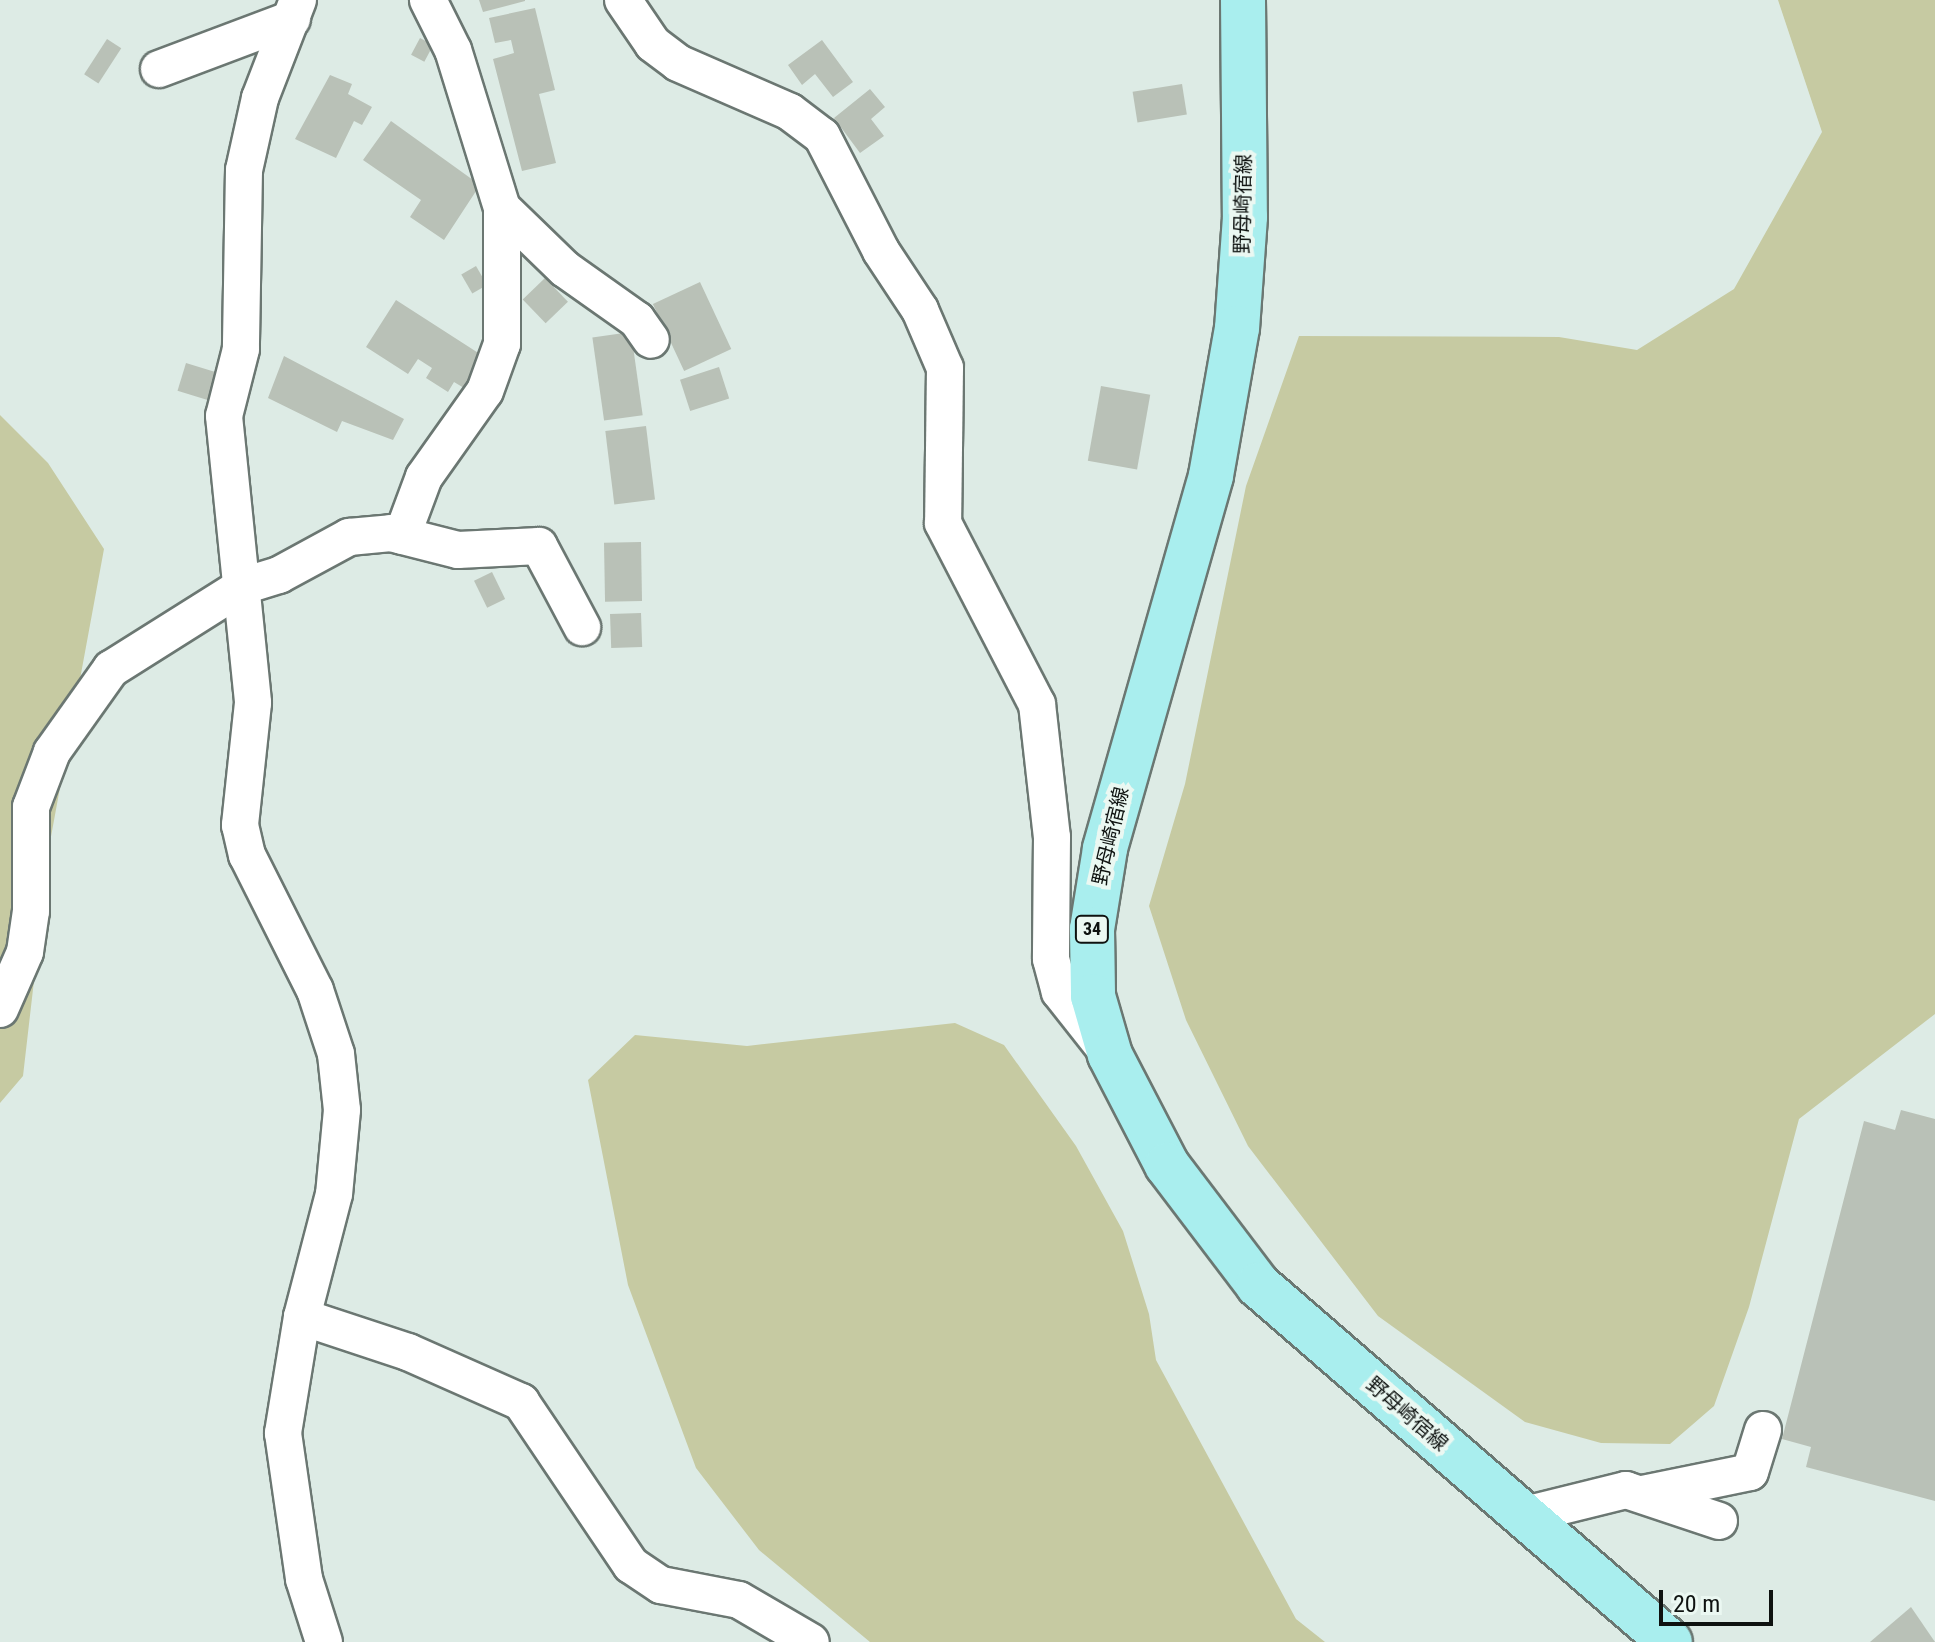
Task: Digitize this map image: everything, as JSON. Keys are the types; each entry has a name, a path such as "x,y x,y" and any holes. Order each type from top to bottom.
{"main road":[{"name":"野母崎宿線","path":"1243,0 1245,217 1237,328 1211,476 1105,849 1089,966 1110,1055 1167,1165 1258,1285 1670,1642"}],"street":[{"path":"402,536 424,477 485,391 502,344 502,208 453,50 428,0"},
{"path":"623,0 653,44 678,63 790,112 822,136 881,251 920,310 945,368 949,405 943,523 1037,704 1052,837 1054,970 1086,1032 1110,1055"},
{"path":"159,69 295,9"},
{"path":"295,9 260,98 244,170 241,349 224,416 253,703 240,825 247,855 315,990 336,1054 342,1110 334,1194 302,1317 283,1433 304,1579 324,1642"},
{"path":"502,208 565,269 637,320 651,340"},
{"path":"0,1009 25,952 31,807 52,752 111,669 243,586 279,575 349,537 402,536 458,550 539,546 582,627"},
{"path":"302,1317 408,1352 521,1402 631,1565 661,1585 739,1600 811,1642"},
{"path":"1642,1495 1750,1472 1763,1430"},
{"path":"1525,1515 1626,1490 1719,1521"}],"green space":[{"path":"1778,0 1935,0 1935,1014 1799,1119 1749,1307 1714,1406 1670,1444 1601,1443 1525,1422 1378,1316 1248,1146 1186,1020 1149,906 1185,784 1246,486 1299,336 1559,337 1637,350 1734,289 1822,132"},
{"path":"0,415 48,463 104,549 50,842 23,1076 0,1103"},
{"path":"955,1023 1004,1045 1076,1146 1123,1231 1149,1314 1156,1360 1296,1619 1325,1642 870,1642 759,1550 696,1468 628,1285 588,1080 635,1035 747,1046"}],"building":[{"path":"479,0 525,0 525,1 483,12"},
{"path":"535,8 555,90 539,94 556,163 522,171 493,59 514,53 511,40 495,43 489,18"},
{"path":"420,38 433,45 424,62 411,55"},
{"path":"107,39 121,48 98,83 84,74"},
{"path":"822,40 853,82 833,97 815,74 802,85 788,65"},
{"path":"330,75 352,84 348,94 372,107 362,125 354,121 336,158 295,139"},
{"path":"1182,84 1187,115 1137,122 1133,92"},
{"path":"870,89 885,107 871,119 884,136 860,153 834,118"},
{"path":"391,121 480,185 444,240 410,217 421,200 363,160"},
{"path":"476,266 487,285 472,294 461,274"},
{"path":"545,278 568,302 546,323 523,300"},
{"path":"700,282 731,349 684,371 653,304"},
{"path":"396,300 483,356 464,388 454,382 448,392 426,378 432,368 418,359 408,374 366,347"},
{"path":"631,332 643,415 604,421 592,337"},
{"path":"284,356 404,419 393,440 342,421 337,432 268,398"},
{"path":"186,363 219,373 210,401 178,391"},
{"path":"719,367 729,398 690,411 680,380"},
{"path":"1101,386 1150,395 1137,470 1088,461"},
{"path":"646,426 655,499 614,504 605,431"},
{"path":"641,542 642,601 605,602 604,543"},
{"path":"492,572 505,599 487,608 474,581"},
{"path":"641,613 642,647 611,648 610,614"},
{"path":"1901,1110 1935,1119 1935,1501 1806,1467 1811,1447 1782,1439 1864,1121 1895,1130"},
{"path":"1911,1607 1935,1642 1870,1642"}]}
